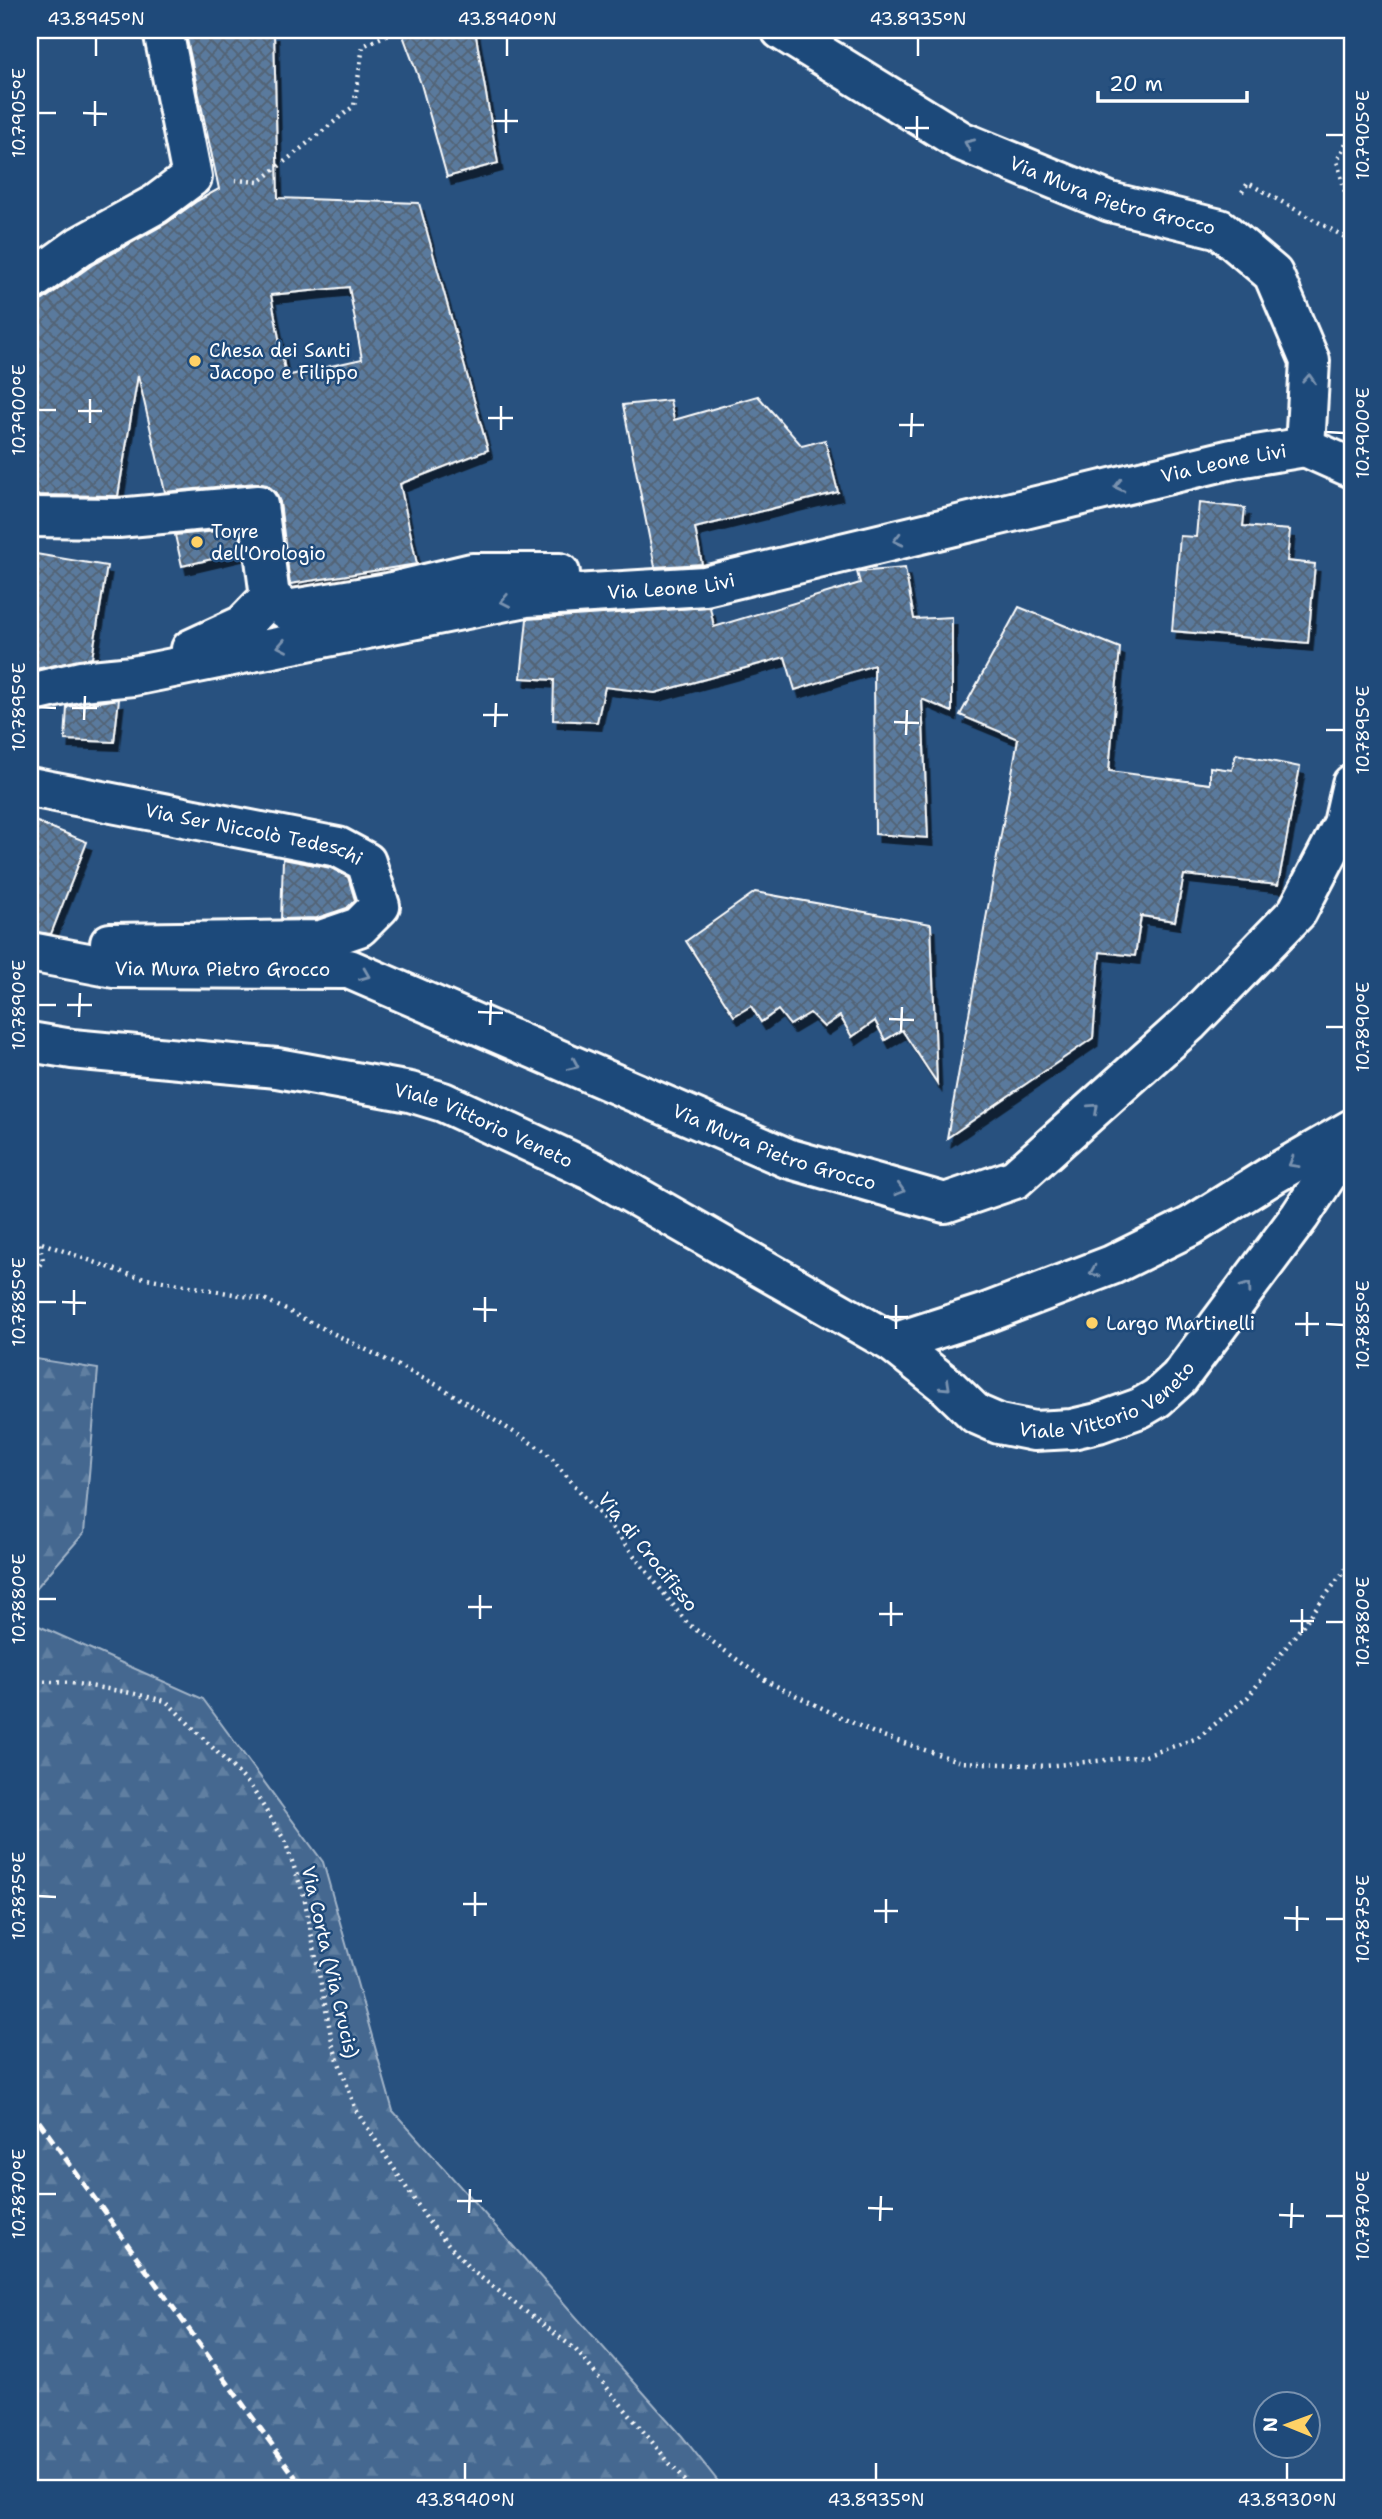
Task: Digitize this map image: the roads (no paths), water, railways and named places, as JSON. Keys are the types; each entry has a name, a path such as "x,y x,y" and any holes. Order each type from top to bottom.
{"street":[{"path":"30,282 80,246 156,204 192,177 163,30"},
{"name":"Via Mura Pietro Grocco","path":"781,30 961,141 1110,202 1220,229 1273,274 1310,361 1305,447"},
{"path":"1305,447 1352,468"},
{"name":"Via Leone Livi","path":"30,693 81,681 133,676 526,597 705,586 1232,459 1305,447"},
{"path":"30,517 118,518 258,505 270,597 287,610 388,593 472,573 562,573 645,590"},
{"path":"133,676 243,625 270,597"},
{"name":"Via Mura Pietro Grocco","path":"30,952 114,968 349,969 787,1158 945,1203 1015,1178 1190,1022 1297,912 1343,824 1352,784"},
{"name":"Via Ser Niccolò Tedeschi","path":"30,787 338,847 366,862 380,906 359,927 321,940 30,944"},
{"name":"Viale Vittorio Veneto","path":"30,1042 72,1049 277,1068 410,1093 443,1102 592,1171 893,1343 976,1414 999,1424 1034,1431 1072,1429 1121,1416 1157,1398 1179,1378 1300,1216 1352,1137"},
{"path":"893,1343 1012,1304 1112,1265 1191,1226 1352,1129"}],"railway":[{"path":"30,2109 304,2489"}],"place":[{"name":"Chesa dei Santi Jacopo e Filippo","path":"195,361"},
{"name":"Torre dell'Orologio","path":"197,542"},
{"name":"Largo Martinelli","path":"1092,1323"}]}
